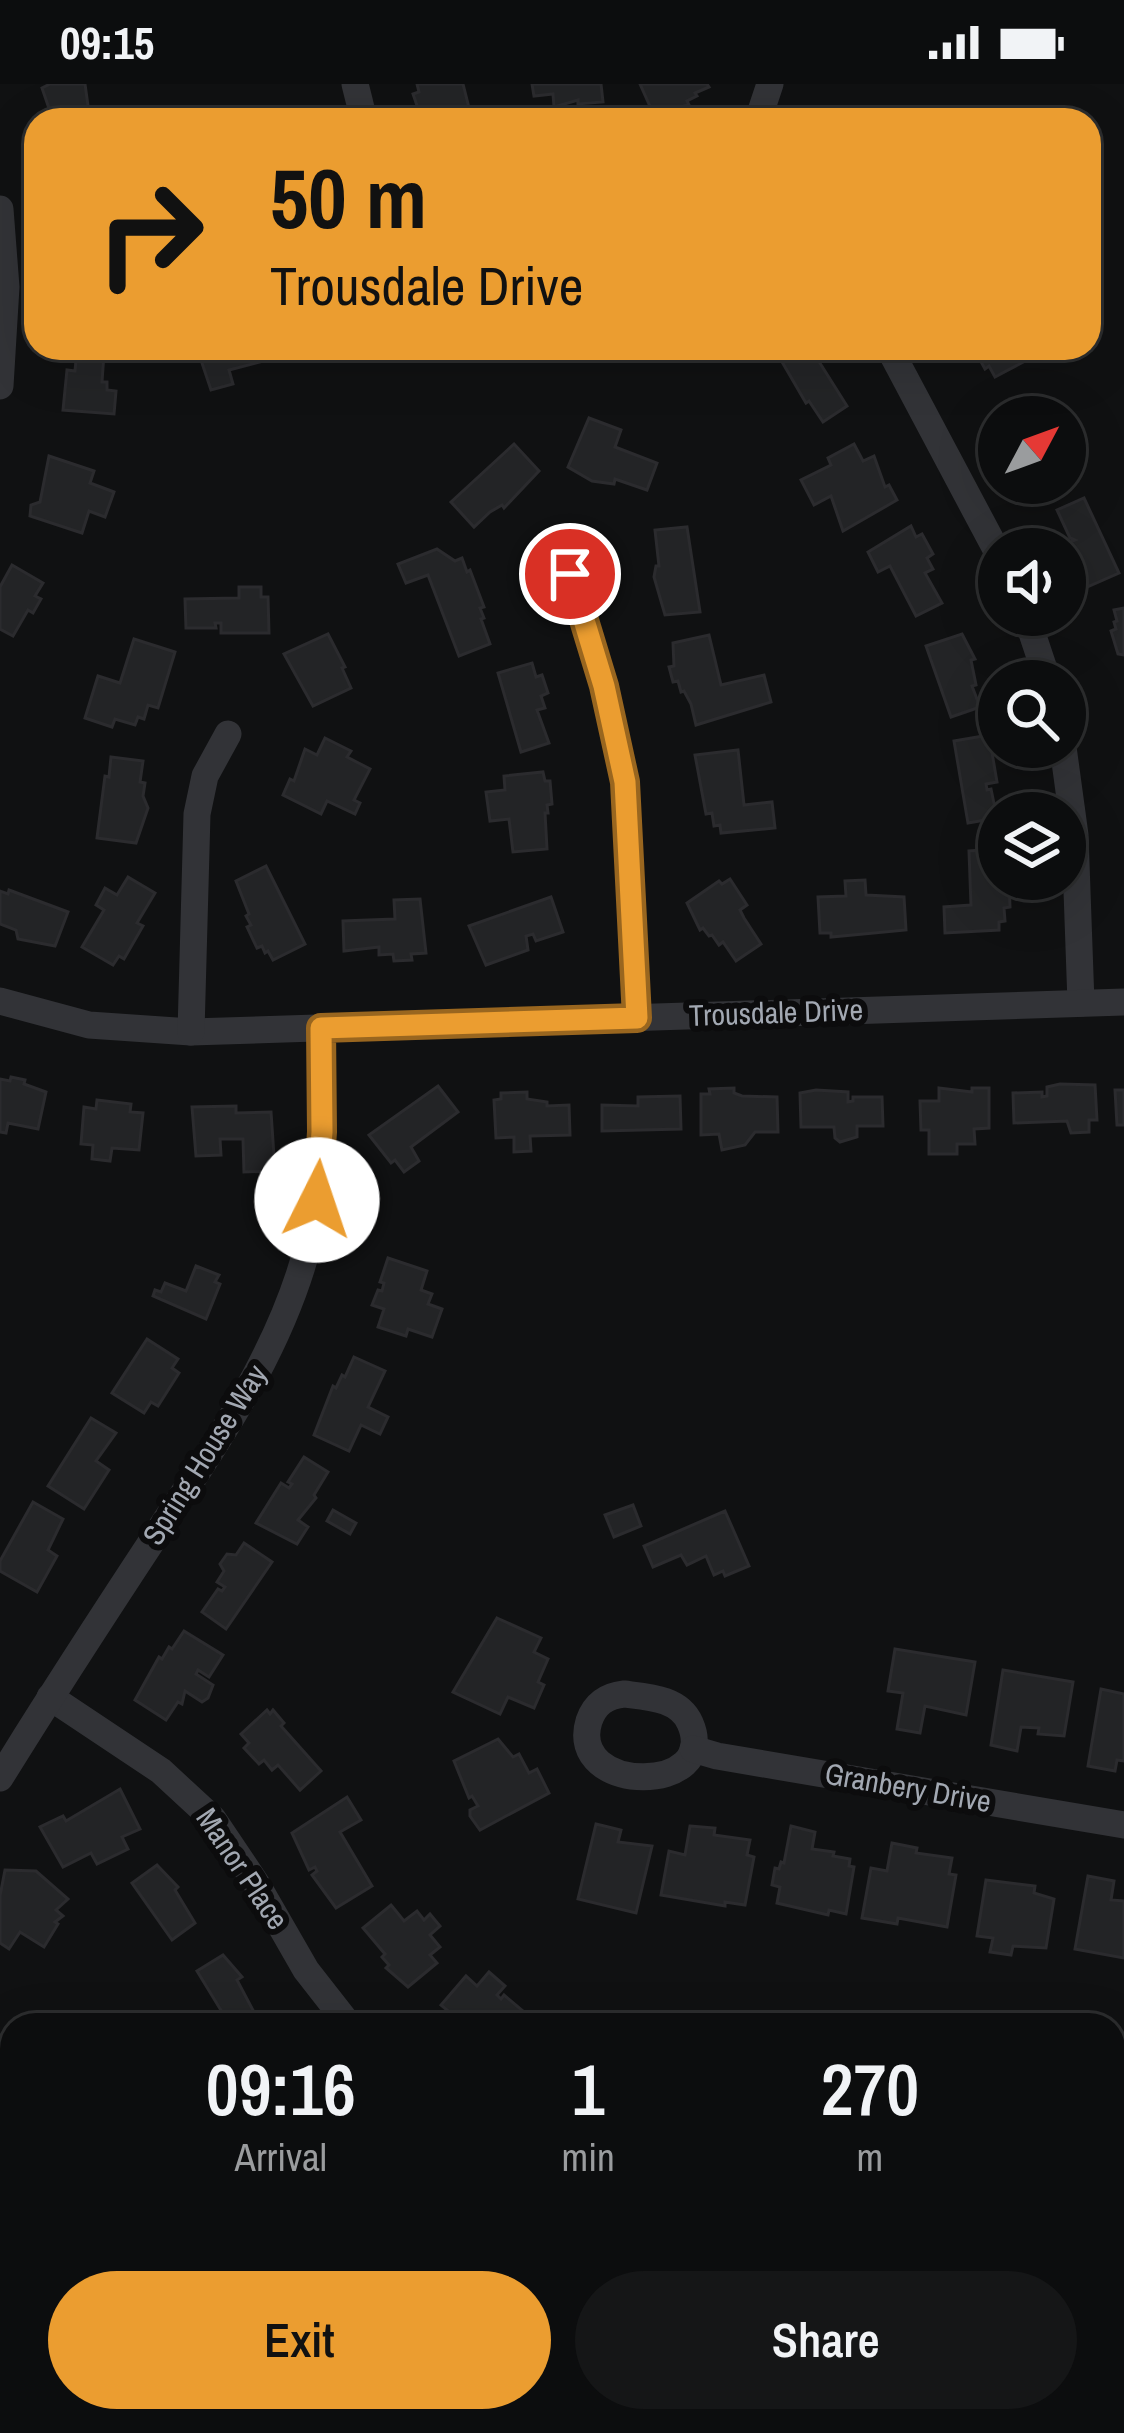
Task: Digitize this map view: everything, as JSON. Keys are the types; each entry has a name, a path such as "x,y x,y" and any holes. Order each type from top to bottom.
{"street":[{"path":"0,209 6,286 0,386"},
{"path":"6,286 24,286"},
{"path":"895,360 985,528"},
{"path":"570,574 604,686 625,782 637,1018"},
{"path":"190,1032 197,814 205,776 228,734"},
{"path":"1066,768 1075,835 1082,1003"},
{"name":"Trousdale Drive","path":"0,1001 89,1025 190,1032 1124,1002"},
{"name":"Spring House Way","path":"0,1778 236,1413 270,1349 303,1262 317,1200 321,1028"},
{"name":"Manor Place","path":"50,1697 161,1771 213,1820 306,1970 340,2013"},
{"name":"Granbery Drive","path":"693,1749 1124,1825"}],"building":[{"path":"85,84 88,108 49,108 42,88"},
{"path":"417,84 463,84 469,108 418,108 413,94 419,92"},
{"path":"532,84 601,84 603,102 578,104 578,100 554,107 553,94 534,96"},
{"path":"640,84 709,87 695,93 689,105 651,108"},
{"path":"76,360 104,360 102,382 107,382 107,390 116,391 114,414 63,410 67,370 75,371"},
{"path":"201,360 268,360 229,370 233,384 211,390"},
{"path":"781,360 818,360 847,406 823,422"},
{"path":"980,360 1027,360 995,377 989,366 985,369"},
{"path":"589,418 621,430 615,447 657,463 647,490 615,479 614,484 592,481 568,467"},
{"path":"514,444 539,471 504,508 490,512 474,527 451,502"},
{"path":"854,444 863,461 874,456 885,487 889,485 897,500 843,531 831,496 814,505 801,480 831,465 828,458"},
{"path":"49,456 94,471 90,483 114,492 105,517 89,511 82,533 30,516 31,505 40,502"},
{"path":"1086,502 1119,573 1087,587 1086,528 1065,528 1057,510"},
{"path":"911,526 916,537 922,534 933,554 927,558 933,569 925,573 942,603 916,616 890,566 878,572 868,552"},
{"path":"687,527 700,612 665,615 654,577 659,566 655,530"},
{"path":"437,549 455,561 462,558 484,607 480,608 481,619 490,644 459,656 428,575 406,583 398,564"},
{"path":"12,565 43,583 35,596 41,599 33,613 28,610 13,636 0,629 0,587"},
{"path":"239,587 261,587 261,597 268,597 269,633 221,633 221,623 215,623 216,628 186,628 185,599 239,598"},
{"path":"1124,608 1124,655 1118,654 1111,631 1116,629 1114,610"},
{"path":"328,634 351,688 313,706 284,654"},
{"path":"962,634 975,659 971,660 976,685 972,686 978,708 951,717 926,646"},
{"path":"709,635 721,685 764,675 771,702 696,725 691,704 678,681 673,682 669,667 674,666 673,643"},
{"path":"134,639 175,652 158,708 148,705 144,719 138,717 135,725 115,719 112,727 85,718 98,676 120,683"},
{"path":"532,663 548,693 541,696 545,708 537,710 549,743 521,752 498,673"},
{"path":"978,737 978,768 995,768 997,782 986,784 992,792 978,792 978,821 968,823 954,741"},
{"path":"325,738 351,751 347,757 370,769 354,800 360,803 355,814 327,801 321,814 283,795 290,779 294,781 305,749 317,755"},
{"path":"738,750 744,805 772,802 775,828 721,833 712,813 706,814 695,755"},
{"path":"111,757 143,761 140,782 145,783 148,808 136,843 97,838"},
{"path":"543,772 545,781 550,781 552,804 545,813 547,849 513,852 509,819 490,821 486,792 505,790 504,776"},
{"path":"978,850 978,900 1010,900 1010,907 1004,908 1005,921 999,922 999,930 945,933 944,907 971,905 969,851"},
{"path":"266,866 305,944 273,960 262,946 257,948 247,927 251,925 249,914 236,881"},
{"path":"128,877 155,893 124,959 119,956 113,965 82,947 104,910 96,905 105,888 117,895"},
{"path":"730,879 747,905 740,910 761,944 736,961 723,942 719,945 700,930 687,903 719,881"},
{"path":"865,880 866,895 904,897 906,930 831,937 831,933 820,933 818,897 846,896 845,881"},
{"path":"9,890 68,912 55,946 18,939 16,930 0,924 0,891 8,894"},
{"path":"551,897 563,932 536,941 533,934 526,936 528,950 486,965 469,926"},
{"path":"420,899 426,953 394,961 393,954 379,955 379,947 344,951 343,921 395,919 394,900"},
{"path":"11,1077 46,1092 38,1129 8,1123 6,1133 0,1132 0,1079 10,1081"},
{"path":"1095,1085 1097,1120 1089,1120 1089,1132 1071,1133 1067,1121 1014,1123 1013,1093 1042,1092 1042,1097 1047,1096 1047,1087"},
{"path":"438,1086 458,1112 411,1147 419,1161 404,1172 369,1135"},
{"path":"734,1088 742,1096 777,1097 778,1132 755,1132 745,1145 722,1150 719,1134 701,1135 701,1094"},
{"path":"939,1088 972,1092 972,1088 989,1088 989,1128 974,1129 975,1144 957,1144 957,1154 929,1154 929,1130 921,1130 920,1101 939,1101"},
{"path":"1115,1090 1124,1090 1124,1125 1117,1125"},
{"path":"527,1092 527,1099 547,1102 547,1106 569,1105 570,1135 530,1136 531,1151 514,1152 514,1137 496,1138 494,1100 501,1099 501,1093"},
{"path":"848,1092 848,1102 853,1097 882,1097 883,1126 857,1126 857,1137 840,1142 834,1127 801,1127 800,1093"},
{"path":"680,1096 681,1129 602,1131 602,1105 638,1106 638,1097"},
{"path":"97,1100 131,1104 130,1112 143,1113 139,1150 112,1148 110,1161 92,1159 93,1145 81,1144 84,1107 96,1109"},
{"path":"236,1106 236,1113 271,1112 275,1171 244,1172 243,1139 220,1139 221,1155 196,1156 192,1107"},
{"path":"388,1258 427,1271 421,1290 432,1294 428,1304 442,1309 432,1337 408,1329 406,1336 378,1327 384,1309 372,1305 378,1290 382,1291"},
{"path":"196,1266 219,1275 206,1319 153,1296 165,1283 186,1291"},
{"path":"147,1339 178,1359 172,1368 179,1373 158,1406 151,1402 144,1413 112,1393"},
{"path":"354,1357 385,1371 368,1407 388,1417 380,1434 361,1425 349,1451 314,1435 333,1386 345,1377"},
{"path":"91,1418 116,1433 96,1461 109,1470 84,1509 48,1486"},
{"path":"304,1457 328,1472 316,1498 298,1520 308,1527 297,1544 256,1523 281,1483 289,1488 292,1484 288,1482"},
{"path":"33,1502 63,1519 48,1550 57,1556 37,1592 0,1571 0,1561"},
{"path":"633,1505 641,1526 614,1537 605,1515"},
{"path":"333,1510 356,1523 350,1534 327,1521"},
{"path":"725,1511 749,1566 725,1576 723,1571 714,1575 706,1556 687,1565 681,1555 653,1567 644,1546"},
{"path":"244,1543 272,1562 226,1629 202,1612 218,1589 225,1587 217,1582 224,1571 220,1564 227,1554 236,1555"},
{"path":"497,1618 541,1638 534,1652 548,1659 534,1708 508,1697 500,1714 453,1692"},
{"path":"184,1631 223,1655 209,1677 198,1670 196,1674 213,1685 208,1698 202,1702 185,1691 182,1704 178,1702 166,1720 135,1700 159,1657 172,1649"},
{"path":"895,1649 975,1662 966,1715 925,1706 920,1733 897,1729 903,1693 888,1691"},
{"path":"1003,1670 1073,1682 1064,1736 1021,1727 1017,1751 991,1745"},
{"path":"1101,1689 1124,1694 1124,1761 1117,1760 1115,1771 1088,1766"},
{"path":"267,1710 270,1714 273,1710 284,1723 281,1726 321,1771 300,1790 278,1765 272,1770 264,1760 259,1764 244,1748 249,1743 241,1734"},
{"path":"498,1739 513,1757 519,1754 529,1773 537,1769 549,1793 480,1830 470,1816 470,1810 478,1806 469,1798 454,1761"},
{"path":"120,1789 140,1829 122,1837 128,1849 97,1864 91,1853 63,1867 40,1827 63,1816 66,1821"},
{"path":"347,1797 361,1820 340,1832 372,1886 336,1908 312,1875 315,1867 309,1870 292,1833"},
{"path":"596,1824 621,1830 618,1842 652,1846 636,1913 578,1899"},
{"path":"690,1826 715,1828 714,1835 750,1840 747,1855 754,1857 745,1905 661,1895 669,1851 685,1855"},
{"path":"791,1826 815,1832 812,1849 850,1859 849,1866 854,1867 846,1914 829,1910 828,1915 777,1903 780,1887 772,1885 775,1868 784,1863"},
{"path":"892,1843 917,1848 916,1853 952,1858 949,1874 956,1875 947,1927 898,1918 897,1924 862,1918 871,1868 887,1871"},
{"path":"157,1865 178,1887 175,1890 195,1923 172,1940 132,1883"},
{"path":"5,1870 36,1871 68,1899 56,1910 63,1916 55,1922 44,1947 20,1932 9,1949 0,1943"},
{"path":"1088,1876 1114,1881 1111,1900 1124,1901 1124,1958 1075,1949"},
{"path":"986,1880 1035,1886 1034,1893 1054,1899 1046,1948 1013,1946 1011,1955 990,1952 993,1938 977,1936"},
{"path":"391,1905 404,1921 417,1911 424,1920 430,1914 440,1926 430,1935 440,1947 430,1955 437,1963 408,1987 386,1968 385,1954 363,1928"},
{"path":"223,1955 242,1977 237,1980 254,2013 223,2013 197,1971"},
{"path":"489,1972 505,1986 497,1995 501,1999 504,1995 524,2012 451,2013 441,2005 466,1976 477,1986"}],"route":[{"path":"317,1200 321,1028 637,1018 625,782 613,718 570,574"}]}
